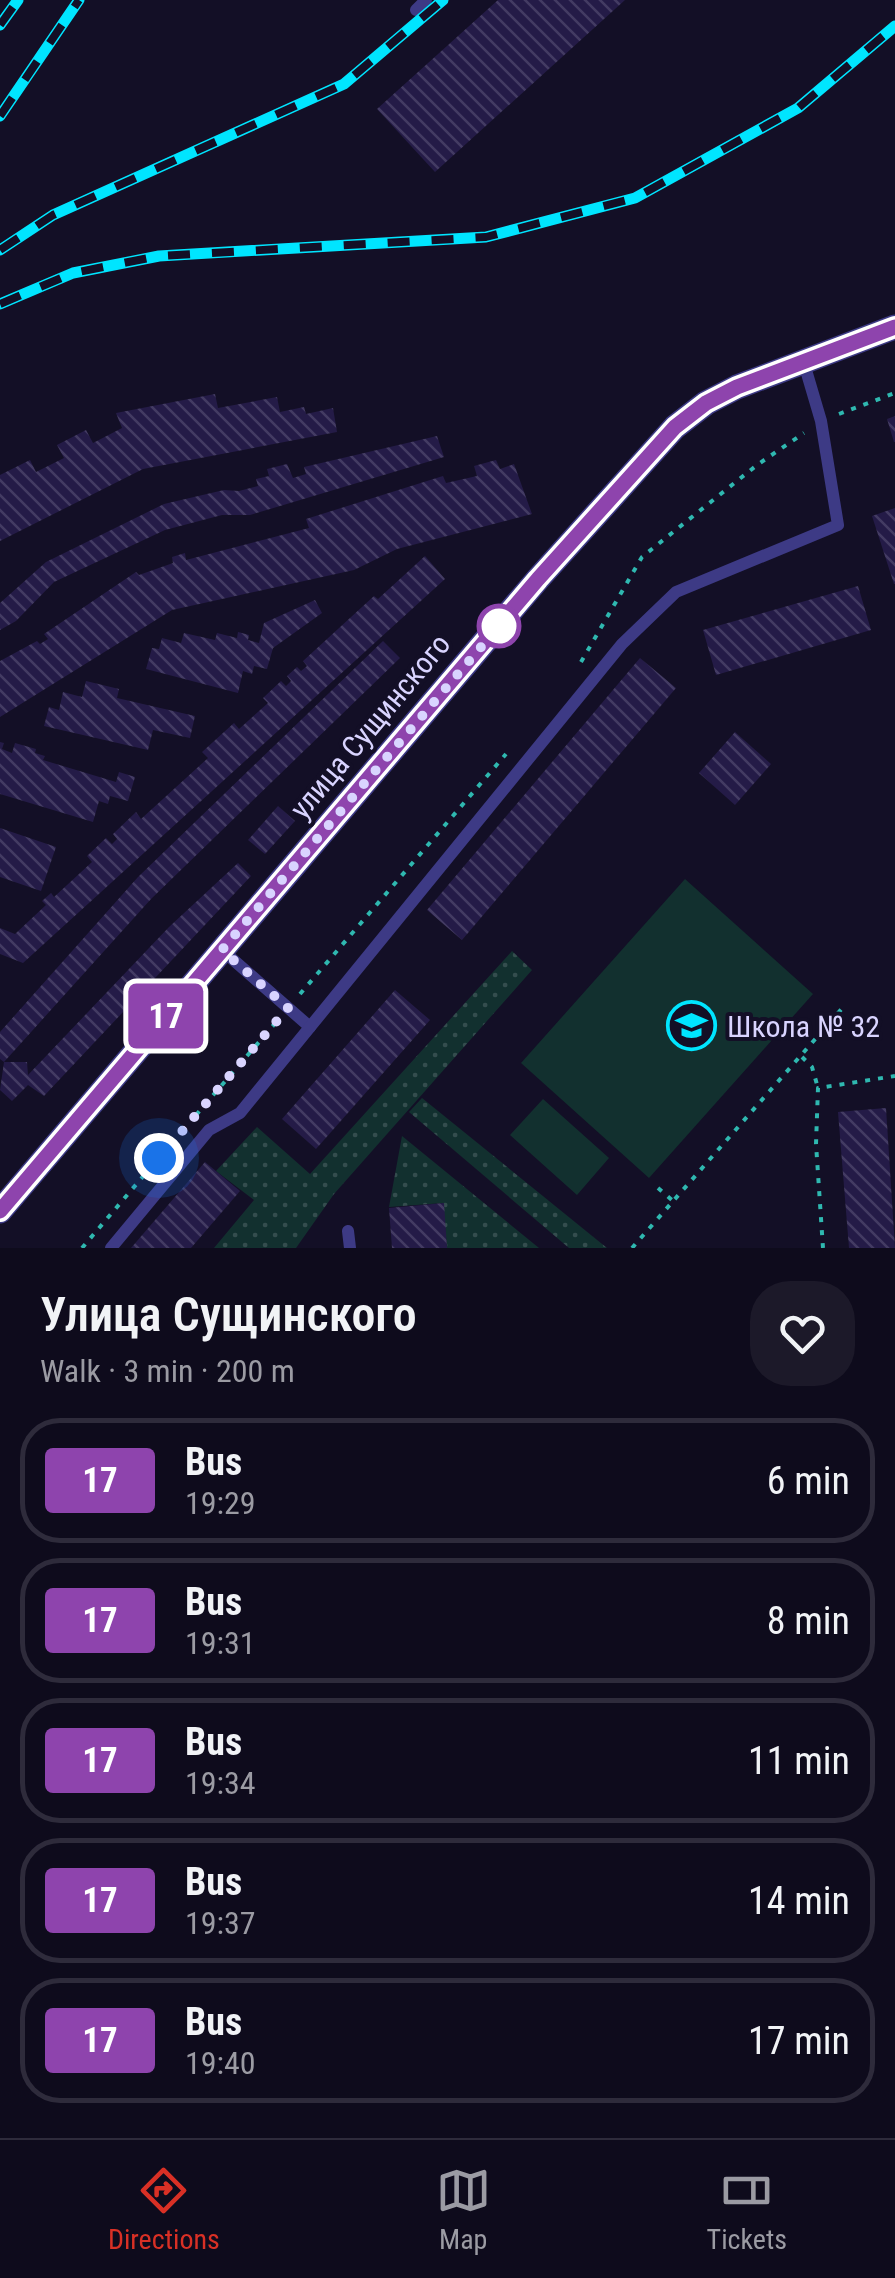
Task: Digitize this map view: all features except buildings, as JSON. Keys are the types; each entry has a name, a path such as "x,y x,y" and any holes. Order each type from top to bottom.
{"street":[{"name":"улица Сущинского","path":"0,1211 538,579 675,427 706,403 803,360 895,327"}],"lane":[{"path":"111,1248 209,1130 240,1113 622,644 676,592 838,525 821,421 803,360"},
{"path":"222,950 310,1027"},
{"path":"348,1231 350,1248"}],"path":[{"path":"574,676 642,558 757,465 821,421 895,393"},
{"path":"185,1128 509,751"},
{"path":"632,1248 846,1004"},
{"path":"802,1056 812,1067 818,1088 816,1144 823,1248"},
{"path":"818,1088 895,1076"},
{"path":"82,1248 159,1158"},
{"path":"658,1188 673,1201"}],"green space":[{"path":"685,879 813,994 649,1178 521,1063"},
{"path":"512,951 532,970 334,1194 296,1248 214,1248 254,1200 216,1171 257,1127 310,1174"},
{"path":"422,1098 607,1248 569,1248 409,1112"},
{"path":"543,1099 609,1158 577,1195 510,1135"},
{"path":"402,1136 539,1248 447,1248 443,1203 389,1207"}],"railway":[{"path":"0,25 18,0"},
{"path":"0,116 79,0"},
{"path":"0,250 53,215 344,84 443,0"},
{"path":"0,304 73,273 159,256 486,237 635,198 798,108 895,26"}],"bus line":[{"name":"17","path":"0,1211 538,579 675,427 706,403 737,387 895,327"}],"place":[{"name":"Школа № 32","path":"692,1026"}],"route":[{"path":"159,1158 288,1008 222,950 499,626"}]}
